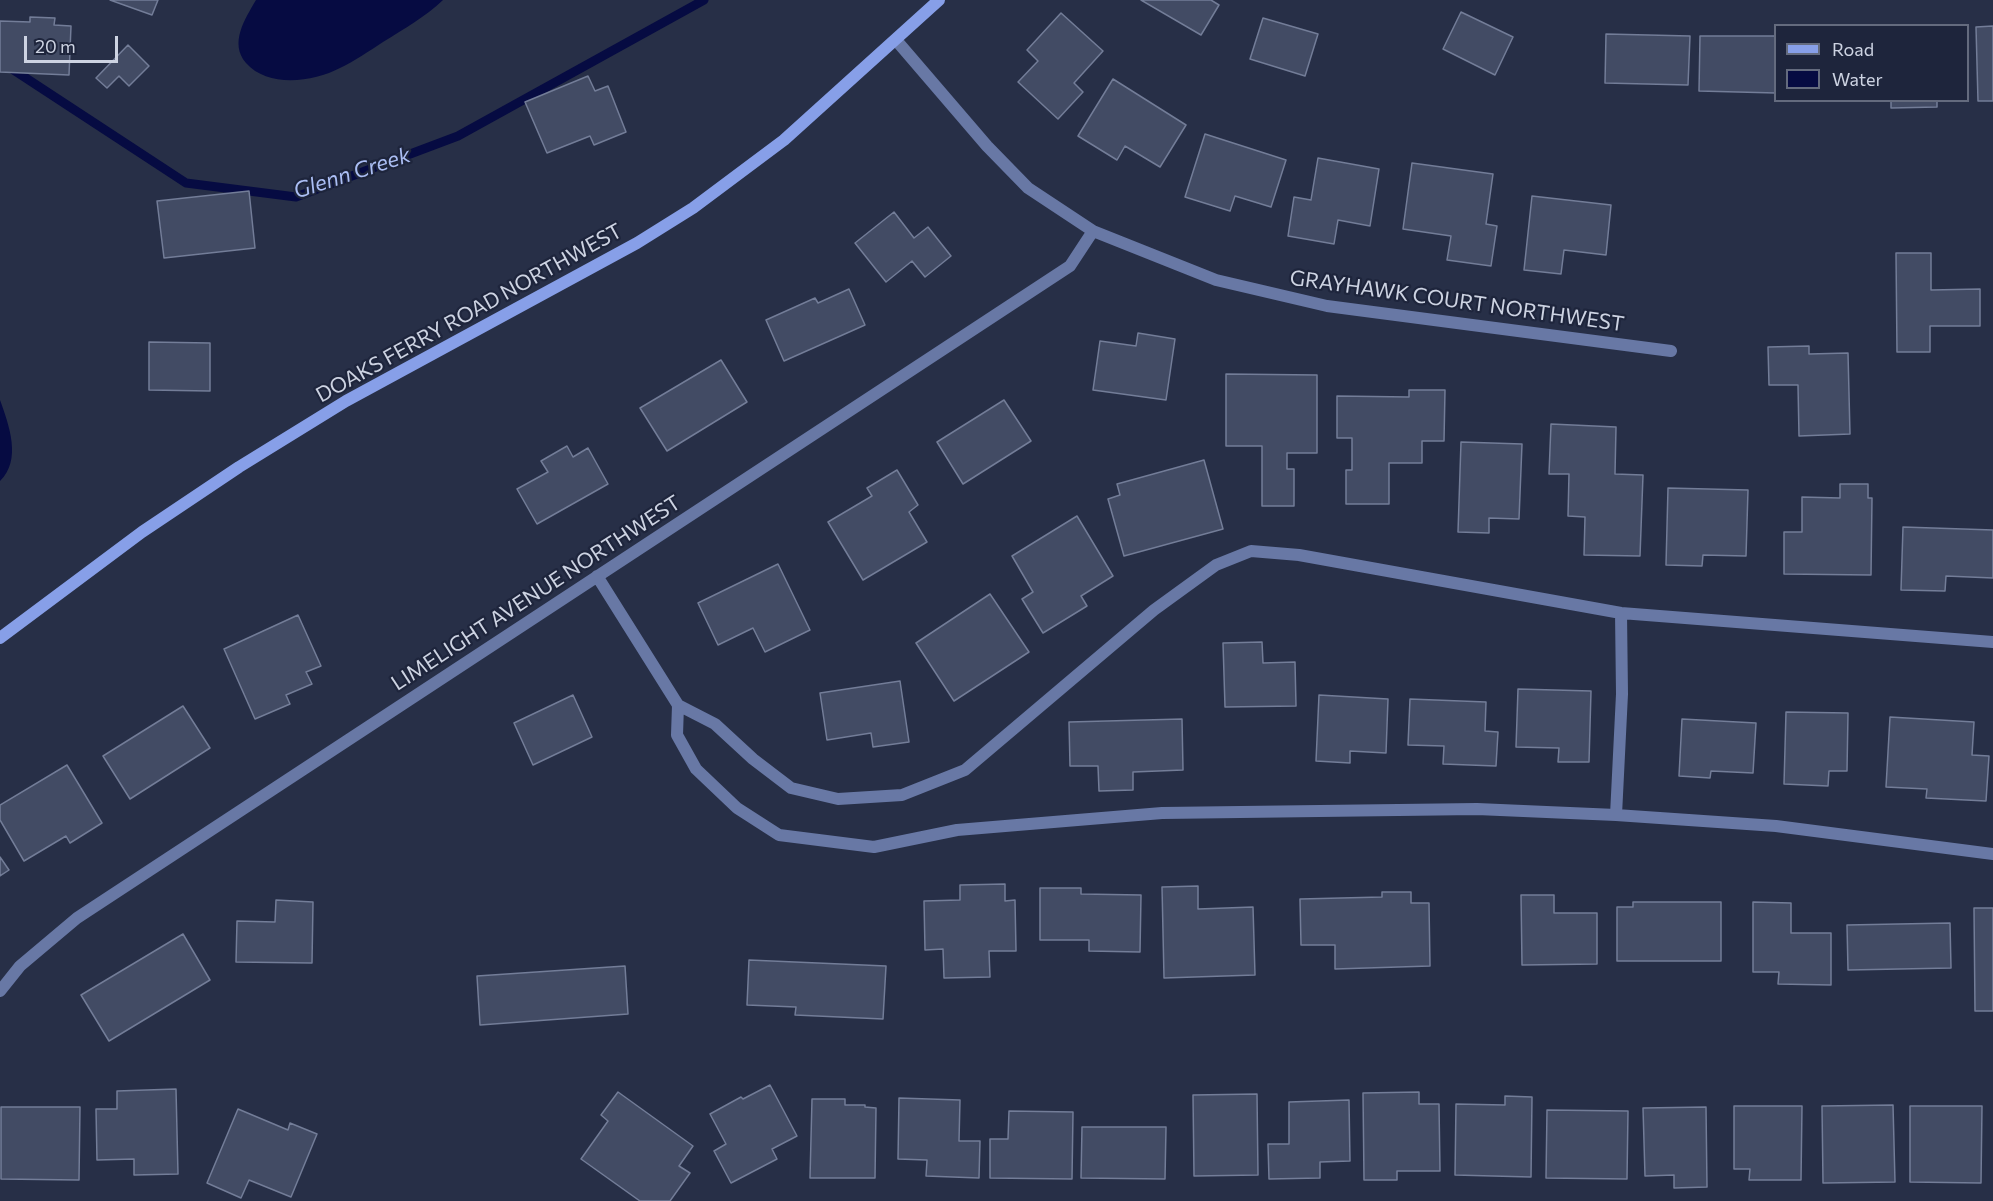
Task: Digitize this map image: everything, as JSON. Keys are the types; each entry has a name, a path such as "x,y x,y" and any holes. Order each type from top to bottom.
{"main road":[{"name":"DOAKS FERRY ROAD NORTHWEST","path":"0,638 142,532 248,461 346,401 636,243 693,208 784,140 939,0"}],"street":[{"name":"GRAYHAWK COURT NORTHWEST","path":"896,40 987,146 1028,188 1093,231 1216,280 1327,306 1671,351"},
{"name":"LIMELIGHT AVENUE NORTHWEST","path":"0,990 20,966 77,918 1070,266 1093,231"},
{"path":"597,576 678,705 715,724 753,759 791,788 838,799 902,795 965,770 1154,610 1216,565 1251,551 1299,555 1621,613 1993,642"},
{"path":"1616,815 1623,694 1621,613"},
{"path":"678,705 677,735 696,769 736,808 779,835 874,847 957,830 1162,813 1477,809 1616,815 1776,826 1993,854"}],"water":[{"path":"256,0 443,0 429,12 346,65 317,77 291,80 266,76 255,71 241,55 240,31"},
{"path":"0,400 10,431 12,453 7,473 0,481"}],"building":[{"path":"110,0 158,0 152,15"},
{"path":"1141,0 1211,0 1219,5 1201,35"},
{"path":"1461,12 1513,37 1495,75 1443,49"},
{"path":"1061,13 1103,51 1074,83 1083,92 1058,119 1018,82 1038,61 1027,50"},
{"path":"30,17 55,18 54,25 71,26 69,75 0,72 0,21 30,22"},
{"path":"1263,18 1318,34 1305,76 1250,59"},
{"path":"1993,26 1993,101 1978,101 1976,27"},
{"path":"1606,34 1690,36 1688,85 1605,83"},
{"path":"1700,36 1774,36 1774,93 1699,91"},
{"path":"128,45 149,66 129,86 119,76 107,88 96,78"},
{"path":"588,76 595,91 608,86 626,132 594,145 590,136 547,153 525,102"},
{"path":"1113,79 1186,125 1160,167 1125,146 1117,160 1078,136"},
{"path":"1891,102 1937,102 1937,107 1891,108"},
{"path":"1205,134 1286,160 1271,207 1235,196 1230,211 1185,197"},
{"path":"1318,158 1379,169 1370,226 1338,220 1334,244 1288,236 1294,197 1311,200"},
{"path":"1412,163 1493,174 1486,224 1497,226 1491,266 1447,260 1451,236 1403,229"},
{"path":"249,191 255,248 164,258 157,201"},
{"path":"1532,196 1611,205 1606,255 1564,250 1561,274 1524,270"},
{"path":"894,212 914,238 928,227 951,256 925,277 912,261 886,282 855,243"},
{"path":"1896,253 1931,253 1931,290 1980,289 1980,326 1930,326 1930,352 1897,352"},
{"path":"849,289 865,325 784,361 766,320 815,298 818,303"},
{"path":"1138,333 1175,339 1166,400 1093,390 1100,341 1136,346"},
{"path":"149,342 210,343 210,391 149,390"},
{"path":"1809,346 1809,354 1848,353 1850,434 1799,436 1798,385 1769,385 1768,347"},
{"path":"721,360 747,402 667,451 640,408"},
{"path":"1226,374 1317,375 1317,453 1287,453 1287,469 1294,469 1294,506 1262,506 1262,446 1226,446"},
{"path":"1409,390 1445,390 1444,441 1422,441 1422,463 1389,463 1389,504 1346,504 1346,470 1352,470 1352,438 1337,438 1337,396 1409,397"},
{"path":"1004,400 1031,441 963,484 937,442"},
{"path":"1551,424 1616,427 1615,474 1643,475 1640,556 1584,555 1585,517 1568,516 1569,474 1549,474"},
{"path":"1461,442 1522,444 1519,519 1489,518 1489,533 1458,532"},
{"path":"567,446 573,457 588,448 608,484 537,524 517,489 548,472 541,461"},
{"path":"1204,460 1223,529 1124,556 1108,499 1120,495 1117,484"},
{"path":"897,470 918,505 909,512 927,542 863,580 828,522 872,496 867,488"},
{"path":"1840,484 1868,484 1868,498 1872,498 1871,575 1784,574 1784,532 1802,532 1802,497 1840,498"},
{"path":"1668,488 1748,490 1746,556 1703,555 1702,566 1666,565"},
{"path":"1077,516 1113,576 1081,596 1087,606 1043,633 1022,599 1033,592 1012,556"},
{"path":"1903,527 1993,530 1993,578 1946,576 1945,591 1901,590"},
{"path":"778,564 810,630 765,652 753,628 718,645 698,603"},
{"path":"990,594 1029,652 954,701 916,643"},
{"path":"298,615 321,666 306,672 312,684 286,695 290,704 255,719 224,649"},
{"path":"1262,642 1263,663 1295,662 1296,706 1225,707 1223,643"},
{"path":"900,681 909,742 873,747 871,733 827,740 820,693"},
{"path":"1518,689 1591,691 1589,762 1558,762 1559,748 1516,747"},
{"path":"573,695 592,737 533,765 514,723"},
{"path":"1319,695 1388,699 1386,753 1350,751 1350,763 1316,761"},
{"path":"1410,699 1486,702 1485,731 1498,732 1496,766 1443,764 1444,746 1408,745"},
{"path":"183,706 210,748 130,799 103,756"},
{"path":"1786,712 1848,713 1847,771 1829,771 1828,786 1784,784"},
{"path":"1890,717 1974,722 1972,755 1989,756 1986,801 1926,798 1927,789 1886,787"},
{"path":"1182,719 1183,770 1133,772 1133,790 1099,791 1098,766 1070,766 1069,722"},
{"path":"1682,719 1756,723 1753,773 1711,771 1710,778 1679,776"},
{"path":"67,765 102,823 70,843 66,836 24,861 0,820 0,805"},
{"path":"0,857 9,870 0,876"},
{"path":"1005,884 1005,901 1015,900 1016,951 989,951 990,977 944,978 943,949 925,950 924,901 960,900 960,885"},
{"path":"1198,886 1198,909 1253,907 1255,975 1164,978 1162,887"},
{"path":"1040,888 1081,888 1081,894 1141,895 1140,952 1089,951 1089,940 1040,940"},
{"path":"1382,892 1411,892 1411,903 1429,903 1430,966 1335,969 1335,945 1301,945 1300,899 1382,897"},
{"path":"1521,895 1554,895 1554,913 1597,913 1597,964 1522,965"},
{"path":"276,900 313,902 312,963 236,962 237,921 275,922"},
{"path":"1633,902 1721,902 1721,961 1617,961 1617,907 1633,907"},
{"path":"1753,902 1791,903 1791,933 1831,933 1831,985 1778,984 1779,972 1753,972"},
{"path":"1974,908 1993,908 1993,1011 1975,1011"},
{"path":"1950,923 1951,968 1848,970 1847,925"},
{"path":"183,934 210,980 109,1041 81,995"},
{"path":"749,960 886,966 883,1019 795,1015 796,1007 747,1005"},
{"path":"625,966 628,1014 480,1025 477,976"},
{"path":"770,1085 797,1136 772,1149 777,1159 731,1183 714,1151 726,1144 710,1114 741,1097 743,1099"},
{"path":"176,1089 178,1174 134,1175 134,1159 97,1160 96,1109 117,1109 117,1091"},
{"path":"618,1092 693,1146 679,1166 690,1173 670,1201 640,1201 581,1159 608,1121 601,1115"},
{"path":"1419,1092 1419,1104 1439,1104 1440,1171 1397,1171 1397,1180 1364,1180 1363,1093"},
{"path":"1257,1094 1258,1175 1194,1176 1193,1095"},
{"path":"1505,1096 1532,1097 1531,1177 1455,1175 1456,1104 1505,1105"},
{"path":"899,1098 960,1100 959,1141 980,1141 979,1178 926,1176 927,1160 898,1159"},
{"path":"812,1099 845,1099 845,1105 865,1105 865,1107 876,1108 875,1178 810,1178"},
{"path":"1349,1100 1350,1161 1320,1162 1320,1178 1269,1179 1268,1144 1289,1144 1289,1102"},
{"path":"1893,1105 1895,1182 1823,1183 1822,1106"},
{"path":"1734,1106 1802,1106 1801,1180 1749,1180 1750,1169 1734,1169"},
{"path":"1910,1106 1982,1106 1981,1183 1910,1182"},
{"path":"1,1107 80,1107 79,1180 1,1179"},
{"path":"1706,1107 1707,1187 1674,1188 1674,1175 1645,1176 1643,1108"},
{"path":"238,1109 288,1130 290,1123 317,1134 291,1197 249,1180 241,1198 207,1183"},
{"path":"1547,1110 1628,1111 1627,1179 1546,1178"},
{"path":"1009,1111 1073,1112 1072,1179 990,1178 990,1139 1008,1139"},
{"path":"1082,1127 1166,1127 1165,1179 1081,1178"}],"waterway":[{"name":"Glenn Creek","path":"0,61 186,183 296,197 458,136 704,0"}]}
